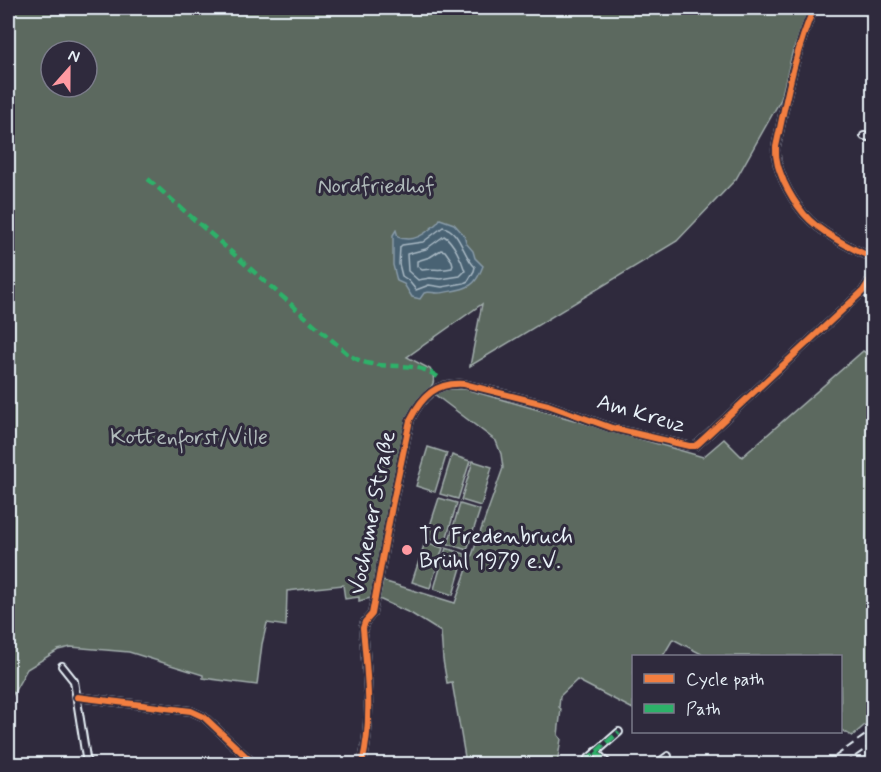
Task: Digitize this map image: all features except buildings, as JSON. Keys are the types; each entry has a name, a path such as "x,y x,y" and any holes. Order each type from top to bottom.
{"street":[{"path":"814,8 793,72 776,147 776,159 789,193 804,215 826,232 873,258"},
{"path":"864,136 873,138"},
{"name":"Am Kreuz","path":"441,386 452,383 464,384 548,405 612,428 689,447 695,446 863,291 873,273"},
{"path":"863,291 873,297"},
{"name":"Vochemer Straße","path":"362,765 367,745 368,697 363,628 372,614 410,420 416,407 441,386"},
{"path":"62,666 74,681 87,765"},
{"path":"77,697 197,713 254,765"},
{"path":"587,760 619,732"},
{"path":"596,752 608,765"},
{"path":"657,765 668,756"}],"green space":[{"path":"8,8 813,8 793,50 781,99 736,179 677,241 470,366 482,304 407,357 430,369 434,379 431,387 418,401 408,418 371,598 359,601 359,597 345,599 343,585 287,591 286,626 267,623 257,685 203,678 203,675 129,652 71,647 58,650 27,669 8,703"},
{"path":"863,351 873,357 873,718 852,736 842,731 842,655 703,655 673,639 664,655 632,655 632,708 577,680 560,696 558,735 561,739 557,764 463,764 465,757 452,682 447,683 441,632 412,614 379,599 383,581 455,603 503,468 496,441 434,394 444,389 465,389 703,457 724,439 742,457"},
{"path":"428,447 447,453 435,492 416,486"},
{"path":"452,455 470,461 458,499 440,494"},
{"path":"473,461 492,467 481,506 461,500"},
{"path":"439,498 457,503 445,543 426,538"},
{"path":"460,504 480,510 467,550 448,544"},
{"path":"425,542 443,548 430,588 412,582"},
{"path":"446,548 465,554 453,595 434,589"}],"water":[{"path":"440,219 454,224 464,235 475,258 483,266 476,279 467,287 443,293 426,292 420,299 412,297 404,284 397,281 393,265 393,235 396,230 398,237 415,238 427,232"}],"railway":[{"path":"824,764 874,729"},
{"path":"844,764 874,743"}],"marked path":[{"path":"148,179 349,355 369,363 422,369 438,377"},
{"path":"587,760 619,732"},
{"path":"596,752 608,764"},
{"path":"657,764 668,756"}],"cycle path":[{"path":"814,8 801,41 787,94 776,147 778,165 790,194 810,220 836,239 874,258"},
{"path":"362,764 368,713 363,628 372,614 410,420 431,392 445,385 464,384 548,405 612,428 695,446 863,291 874,274"},
{"path":"77,697 191,711 204,717 254,764"}],"place":[{"name":"TC Fredenbruch Brühl 1979 e.V.","path":"407,550"}],"park label":[{"name":"Nordfriedhof","path":"376,187"},
{"name":"Kottenforst/Ville","path":"189,438"}]}
